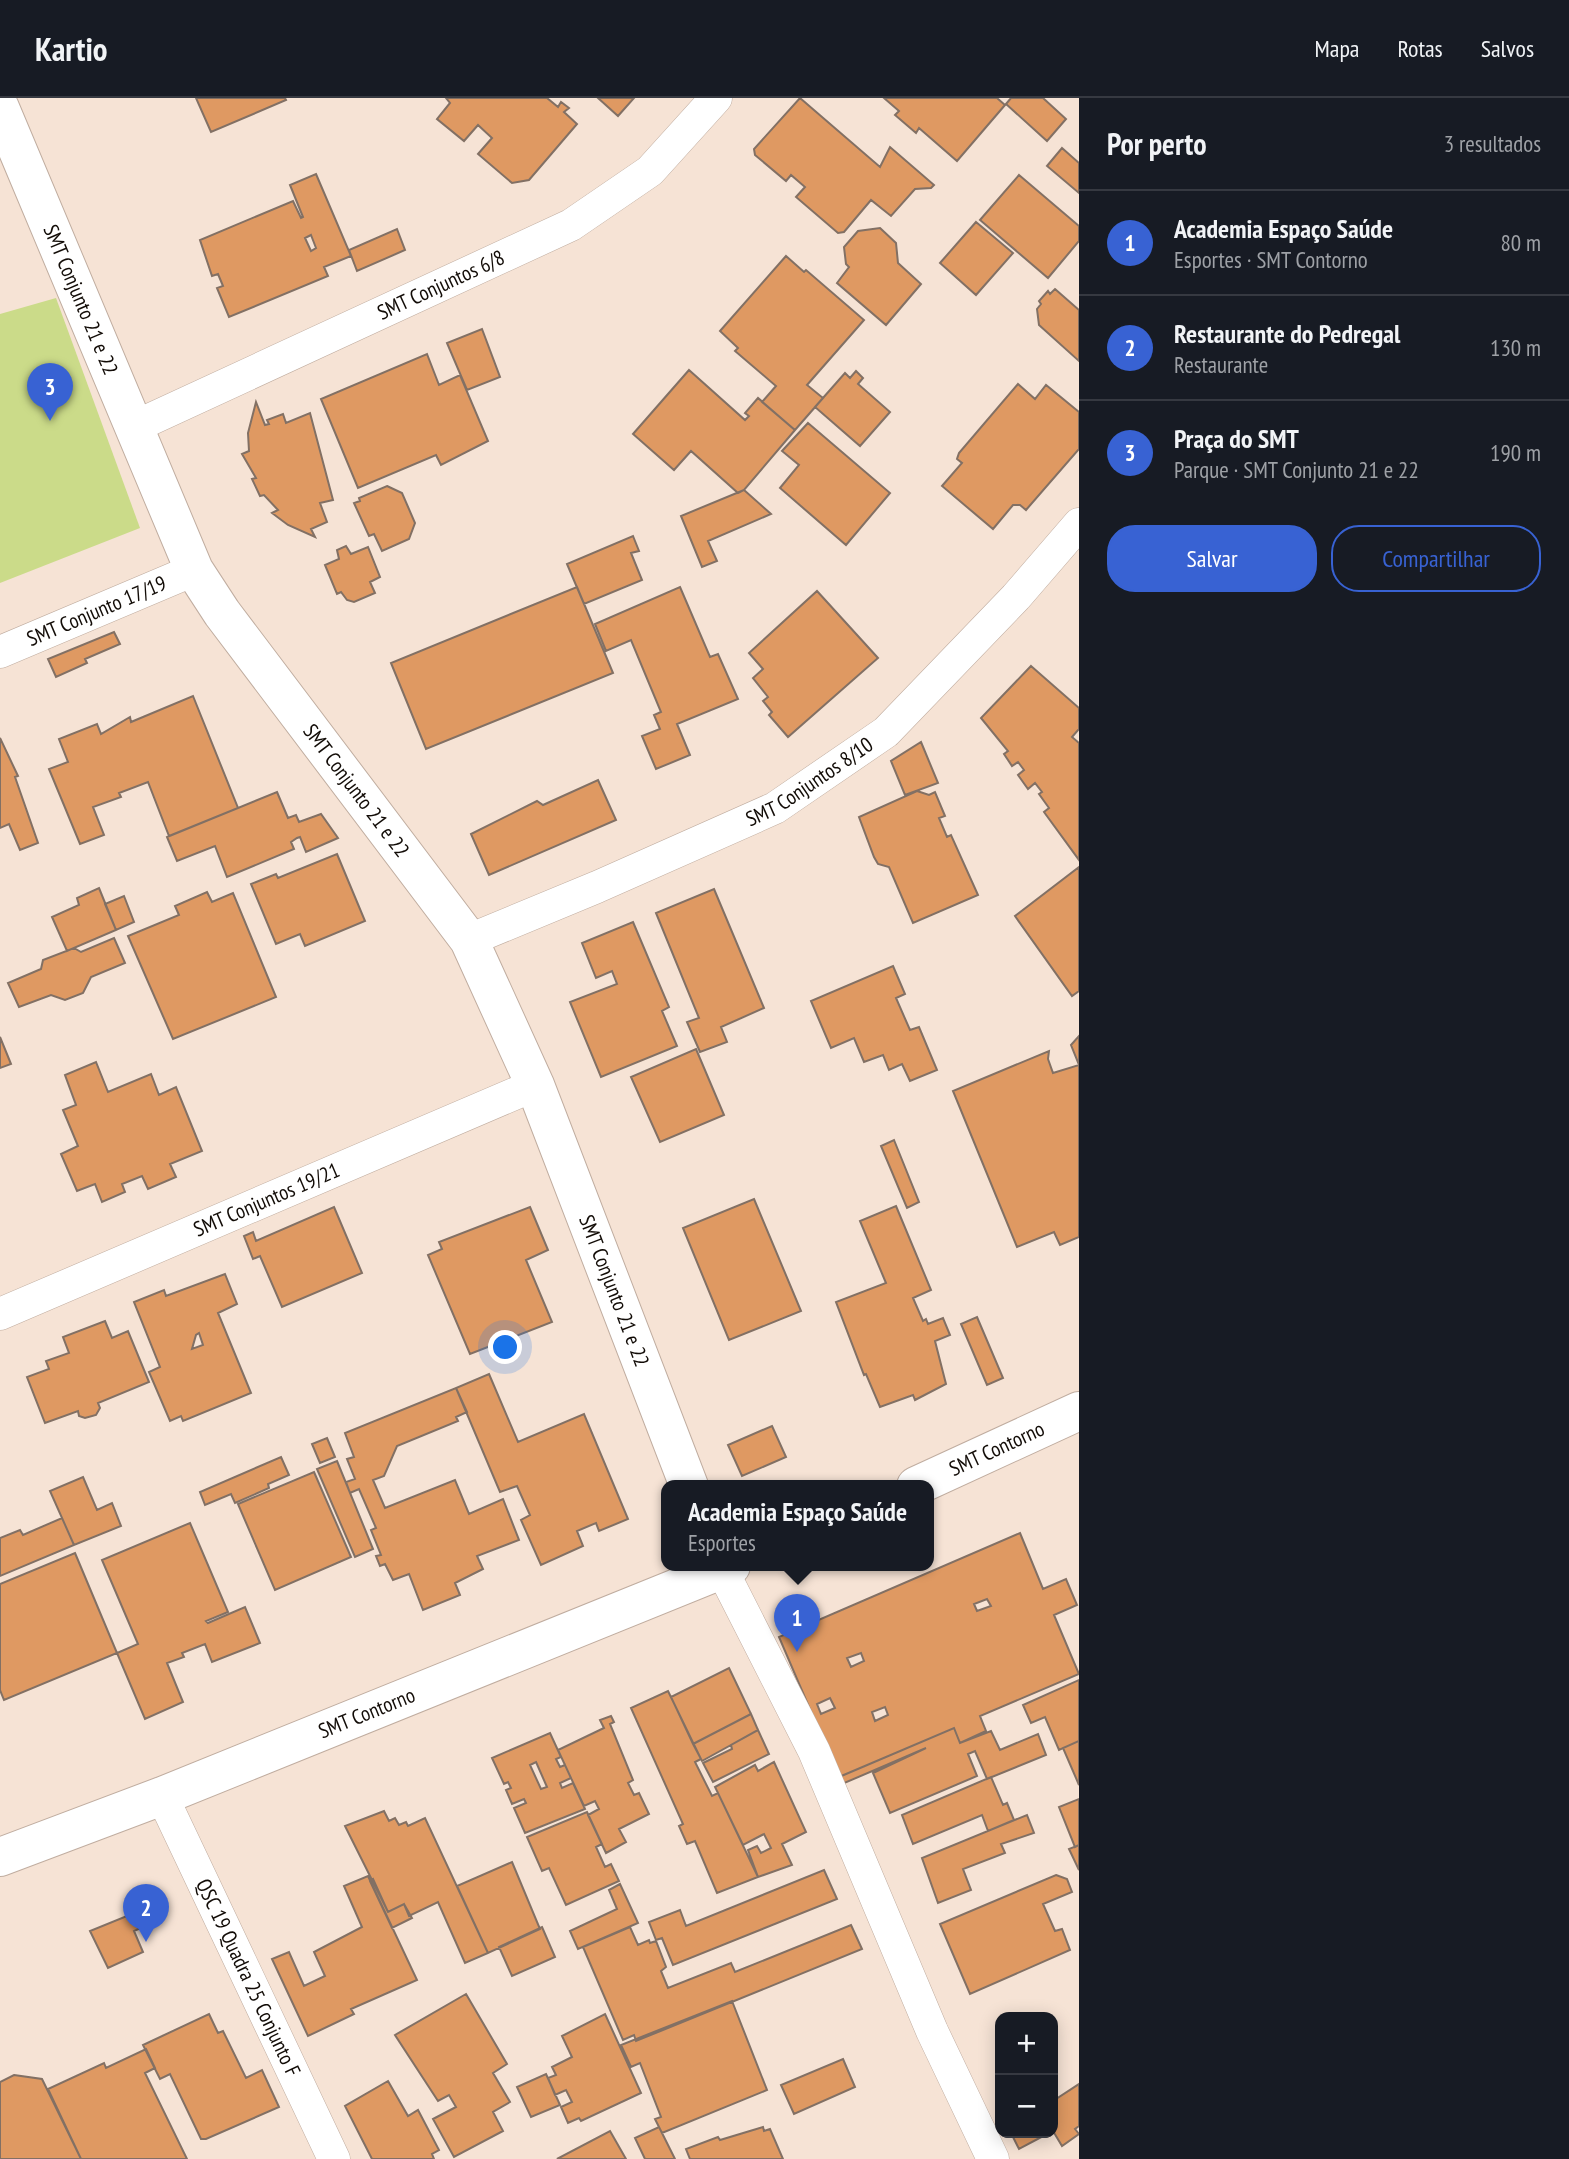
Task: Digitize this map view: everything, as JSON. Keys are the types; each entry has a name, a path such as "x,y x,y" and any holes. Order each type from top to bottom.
{"street":[{"name":"SMT Conjuntos 6/8","path":"136,426 571,225 650,172 716,98"},
{"name":"SMT Conjunto 21 e 22","path":"1,114 136,426 194,570 222,614 469,940 535,1085 687,1480"},
{"name":"SMT Conjuntos 8/10","path":"469,940 597,887 775,807 886,732 1016,597 1079,524"},
{"name":"SMT Conjunto 17/19","path":"0,652 194,570"},
{"name":"SMT Conjuntos 19/21","path":"0,1314 535,1085"},
{"name":"SMT Contorno","path":"929,1480 1079,1412"},
{"name":"SMT Contorno","path":"0,1857 163,1796 718,1571"},
{"path":"726,1571 814,1751 932,2031 993,2159"},
{"name":"QSC 19 Quadra 25 Conjunto F","path":"163,1796 334,2159"}],"green space":[{"path":"56,298 140,528 0,583 0,314"}],"building":[{"path":"196,98 285,98 286,100 211,132"},
{"path":"446,98 547,98 558,107 561,102 569,108 564,112 577,124 529,180 512,183 478,154 492,138 478,125 464,141 437,119 450,103"},
{"path":"598,98 634,98 618,116"},
{"path":"800,98 880,167 890,147 934,185 931,188 915,189 891,216 871,200 844,232 838,233 796,197 805,187 791,175 786,181 755,155 754,149"},
{"path":"884,98 997,98 1005,105 957,161 919,128 916,133 895,115 899,111"},
{"path":"1011,98 1043,98 1066,119 1047,141 1006,104"},
{"path":"1062,148 1079,163 1079,193 1047,166"},
{"path":"316,174 351,256 324,267 328,276 229,317 217,288 223,286 218,274 212,276 200,240 293,201 301,218 303,217 290,185","holes":["311,235 316,248 311,251 305,238"]},
{"path":"1019,175 1079,226 1079,241 1048,278 980,220"},
{"path":"976,222 1013,253 976,295 940,263"},
{"path":"880,228 896,243 898,263 921,284 886,325 837,283 849,267 846,264 844,247 858,231"},
{"path":"397,229 405,250 357,271 349,250"},
{"path":"786,256 864,320 807,385 823,398 795,430 762,402 776,386 735,351 738,348 720,331"},
{"path":"1055,289 1079,310 1079,361 1039,325 1039,301 1048,291 1050,294"},
{"path":"482,329 500,377 467,390 447,343"},
{"path":"427,354 439,385 460,375 488,441 441,465 436,455 358,488 321,399"},
{"path":"689,370 745,420 749,416 745,413 758,398 795,430 744,490 738,493 691,451 674,470 633,434"},
{"path":"856,371 863,378 858,384 890,412 860,446 815,407 845,373 850,378"},
{"path":"1018,384 1035,399 1046,385 1079,412 1079,449 1026,510 1020,505 1013,505 993,529 942,486 962,463 957,459 959,453"},
{"path":"256,402 265,425 269,424 267,420 283,414 286,423 310,413 333,500 320,503 327,522 311,529 315,537 288,525 272,513 278,510 264,495 260,496 252,479 256,478 242,454 249,451 248,433"},
{"path":"808,423 890,493 846,545 780,488 799,465 782,451"},
{"path":"387,486 402,493 415,523 409,539 382,551 374,534 369,536 354,503 360,501 359,498"},
{"path":"744,490 771,514 708,541 717,561 702,567 681,516"},
{"path":"633,536 639,551 631,553 642,580 584,604 567,564"},
{"path":"346,546 351,554 368,547 380,577 370,582 375,593 354,602 347,600 341,592 337,594 325,565 339,559 337,550"},
{"path":"577,587 613,673 426,749 391,663"},
{"path":"680,587 710,657 718,654 738,699 677,724 690,755 656,769 642,736 660,729 654,715 661,712 631,640 606,651 595,624"},
{"path":"817,591 878,658 788,737 769,715 772,712 763,701 768,697 753,678 763,669 749,653"},
{"path":"114,632 120,644 85,659 87,663 56,677 48,659"},
{"path":"1031,666 1079,708 1079,729 1072,737 1079,743 1079,860 1044,812 1049,808 1039,794 1042,792 1035,783 1028,789 1018,775 1024,770 1018,762 1012,766 1004,754 1008,751 981,718"},
{"path":"193,696 238,808 169,836 148,782 119,793 121,797 93,807 104,835 80,844 49,769 68,762 59,739 97,724 101,734 130,717 131,722"},
{"path":"0,738 18,776 15,777 38,843 20,850 9,824 0,828"},
{"path":"921,742 938,783 905,795 891,761"},
{"path":"598,780 616,820 489,875 471,834 537,801 543,805"},
{"path":"917,791 929,795 935,792 945,816 939,818 947,837 951,835 978,895 913,923 889,867 878,864 874,857 859,817"},
{"path":"277,792 288,818 296,815 299,822 321,814 338,838 306,852 300,837 297,838 291,842 294,849 227,877 215,846 177,861 167,837"},
{"path":"337,854 365,921 305,946 300,934 276,944 251,884 276,874 278,878"},
{"path":"1079,867 1079,991 1072,996 1015,916"},
{"path":"99,888 116,930 67,951 52,917 79,905 77,898"},
{"path":"714,889 764,1008 721,1027 727,1042 700,1052 687,1022 699,1018 656,913"},
{"path":"207,892 212,902 233,893 276,997 173,1039 128,936 179,915 175,906"},
{"path":"124,896 134,922 116,930 105,904"},
{"path":"633,922 669,1007 662,1011 677,1046 601,1077 570,1002 617,984 612,971 596,978 582,943"},
{"path":"114,938 125,963 91,977 83,993 65,1000 51,995 19,1007 8,983 41,969 43,960 74,948 81,952"},
{"path":"893,966 905,994 896,998 910,1030 919,1027 937,1070 910,1081 902,1064 889,1070 883,1055 864,1062 854,1038 831,1048 811,1001"},
{"path":"1079,1036 1079,1065 1071,1045"},
{"path":"0,1037 11,1064 0,1068"},
{"path":"696,1049 724,1115 660,1142 631,1077"},
{"path":"1049,1051 1048,1059 1053,1073 1079,1065 1079,1237 1060,1245 1054,1232 1017,1247 953,1091"},
{"path":"96,1062 108,1092 151,1074 159,1095 176,1087 202,1151 170,1164 176,1177 148,1189 142,1176 122,1184 125,1192 102,1202 95,1184 77,1191 61,1154 78,1146 63,1110 76,1105 65,1075"},
{"path":"894,1140 919,1202 907,1208 881,1146"},
{"path":"754,1199 801,1311 729,1340 683,1228"},
{"path":"896,1206 931,1290 913,1298 923,1321 926,1319 928,1324 943,1318 950,1335 935,1341 946,1384 915,1400 913,1395 880,1407 866,1374 864,1375 836,1302 886,1283 860,1221"},
{"path":"334,1207 362,1273 282,1307 260,1256 253,1259 244,1236 253,1232 256,1241"},
{"path":"530,1207 548,1250 526,1260 552,1322 470,1354 428,1255 442,1249 439,1242"},
{"path":"225,1274 237,1304 218,1313 251,1393 183,1421 181,1416 170,1421 149,1372 160,1367 134,1302 164,1290 166,1296","holes":["199,1333 203,1345 192,1349"]},
{"path":"977,1317 1003,1378 987,1385 961,1324"},
{"path":"105,1321 112,1338 128,1331 149,1382 98,1403 100,1408 96,1415 85,1418 79,1416 78,1411 45,1423 27,1377 49,1369 46,1361 69,1353 63,1337"},
{"path":"489,1374 518,1442 584,1414 628,1519 599,1531 596,1523 577,1531 583,1546 541,1565 521,1520 530,1515 517,1486 500,1492 456,1388"},
{"path":"456,1388 467,1412 456,1417 458,1421 397,1446 384,1476 373,1480 385,1508 455,1480 469,1514 503,1499 519,1540 477,1556 483,1569 455,1583 460,1595 423,1610 409,1574 393,1580 385,1564 380,1566 376,1556 381,1555 371,1530 376,1528 359,1489 350,1493 346,1482 355,1479 347,1459 354,1457 345,1433"},
{"path":"772,1426 786,1457 742,1476 728,1445"},
{"path":"327,1438 335,1457 320,1463 312,1444"},
{"path":"281,1457 289,1475 268,1484 269,1488 235,1503 231,1494 205,1505 200,1492"},
{"path":"337,1461 373,1549 355,1557 317,1469"},
{"path":"314,1472 351,1557 275,1590 238,1504"},
{"path":"83,1477 97,1510 112,1503 121,1526 74,1545 50,1491"},
{"path":"62,1518 74,1545 0,1576 0,1538 20,1530 23,1535"},
{"path":"190,1523 228,1612 206,1621 208,1623 245,1607 260,1643 212,1662 205,1644 182,1653 184,1657 167,1663 183,1702 145,1719 117,1653 138,1644 102,1560"},
{"path":"1020,1533 1043,1589 1066,1579 1077,1605 1054,1615 1079,1674 980,1716 986,1731 960,1743 954,1728 839,1777 779,1637","holes":["987,1599 991,1606 977,1611 974,1604","861,1653 864,1661 851,1667 847,1658","830,1698 835,1708 821,1714 817,1704","885,1707 888,1715 875,1721 872,1712"]},
{"path":"75,1553 117,1653 4,1700 0,1690 0,1584"},
{"path":"729,1668 751,1714 693,1744 671,1697"},
{"path":"1079,1680 1079,1741 1059,1750 1045,1717 1031,1723 1023,1705"},
{"path":"668,1691 701,1759 695,1762 712,1796 718,1793 758,1877 717,1893 695,1841 687,1844 679,1826 683,1824 631,1708"},
{"path":"751,1714 758,1730 702,1761 693,1744"},
{"path":"611,1716 614,1722 610,1724 633,1780 628,1783 634,1795 639,1793 649,1814 619,1829 626,1842 606,1853 588,1815 599,1809 595,1801 584,1806 558,1750 604,1728 600,1720"},
{"path":"954,1728 960,1743 991,1731 1000,1750 1038,1734 1046,1755 987,1779 975,1751 968,1754 977,1776 890,1813 873,1773 926,1748 842,1784 839,1777"},
{"path":"758,1730 769,1754 713,1782 703,1763 732,1749 731,1745"},
{"path":"550,1733 561,1757 556,1759 560,1767 565,1765 571,1778 560,1783 562,1788 573,1783 585,1809 525,1833 514,1808 526,1803 524,1799 512,1804 506,1790 511,1788 508,1782 504,1784 492,1758","holes":["536,1762 547,1787 541,1789 530,1765"]},
{"path":"1079,1741 1079,1785 1063,1748"},
{"path":"774,1762 806,1832 782,1844 792,1865 758,1877 748,1850 757,1846 761,1853 771,1848 764,1834 743,1845 715,1787 755,1765 758,1771"},
{"path":"991,1777 1003,1805 1007,1803 1014,1820 988,1831 982,1815 913,1844 902,1815"},
{"path":"1079,1799 1079,1845 1075,1847 1059,1807"},
{"path":"384,1811 389,1821 395,1818 399,1825 406,1822 408,1826 425,1818 488,1953 465,1963 438,1902 409,1916 404,1904 388,1912 345,1826"},
{"path":"587,1812 602,1844 596,1847 605,1867 611,1864 619,1881 566,1905 549,1868 542,1871 527,1837"},
{"path":"1027,1815 1034,1833 1001,1844 1005,1853 963,1869 971,1890 938,1903 922,1858"},
{"path":"1079,1845 1079,1870 1069,1849"},
{"path":"512,1862 540,1929 488,1953 457,1886"},
{"path":"824,1870 837,1899 673,1965 662,1938 656,1940 649,1922 680,1910 686,1926"},
{"path":"1056,1875 1067,1879 1072,1892 1043,1904 1055,1931 1062,1929 1070,1950 970,1994 940,1924"},
{"path":"368,1876 417,1980 351,2009 354,2014 308,2036 272,1959 289,1952 304,1986 325,1976 314,1952 362,1927 344,1886"},
{"path":"373,1879 388,1912 404,1904 412,1918 392,1928 370,1881"},
{"path":"620,1884 638,1923 578,1949 570,1931 617,1909 609,1890"},
{"path":"149,1907 156,1921 134,1931 143,1952 108,1968 90,1931"},
{"path":"851,1925 862,1949 636,2041 634,2035 623,2040 583,1947 630,1927 638,1945 649,1940 650,1943 656,1941 666,1967 661,1971 668,1988 731,1963 735,1972"},
{"path":"542,1927 555,1957 512,1976 499,1947"},
{"path":"466,1994 507,2064 493,2073 510,2102 493,2112 503,2131 454,2157 433,2119 456,2107 449,2095 438,2101 395,2035"},
{"path":"732,2001 767,2090 662,2133 655,2119 661,2117 640,2063 631,2067 621,2045"},
{"path":"209,2014 218,2033 223,2031 246,2078 262,2070 279,2107 201,2139 170,2074 160,2079 143,2045"},
{"path":"605,2014 641,2093 581,2121 579,2118 568,2123 561,2107 572,2102 566,2090 555,2095 548,2078 556,2075 552,2067 572,2057 562,2036"},
{"path":"146,2049 155,2068 145,2073 187,2159 81,2159 48,2089 104,2063 106,2068"},
{"path":"843,2059 855,2087 794,2114 781,2085"},
{"path":"546,2074 560,2105 531,2117 517,2087"},
{"path":"14,2075 42,2079 81,2159 0,2159 0,2082"},
{"path":"388,2081 408,2116 418,2110 439,2150 432,2154 434,2159 372,2159 345,2106"},
{"path":"1079,2084 1079,2126 1075,2129 1079,2134 1062,2146 1057,2138 1058,2098"},
{"path":"659,2127 675,2159 645,2159 635,2138"},
{"path":"763,2127 764,2131 770,2129 783,2159 690,2159 686,2149 718,2137 720,2140"},
{"path":"610,2131 626,2159 557,2159"},
{"path":"1014,2138 1040,2138 1019,2149"}],"place":[{"name":"Praça do SMT","path":"50,421"},
{"name":"Academia Espaço Saúde","path":"797,1652"},
{"name":"Restaurante do Pedregal","path":"146,1942"}]}
